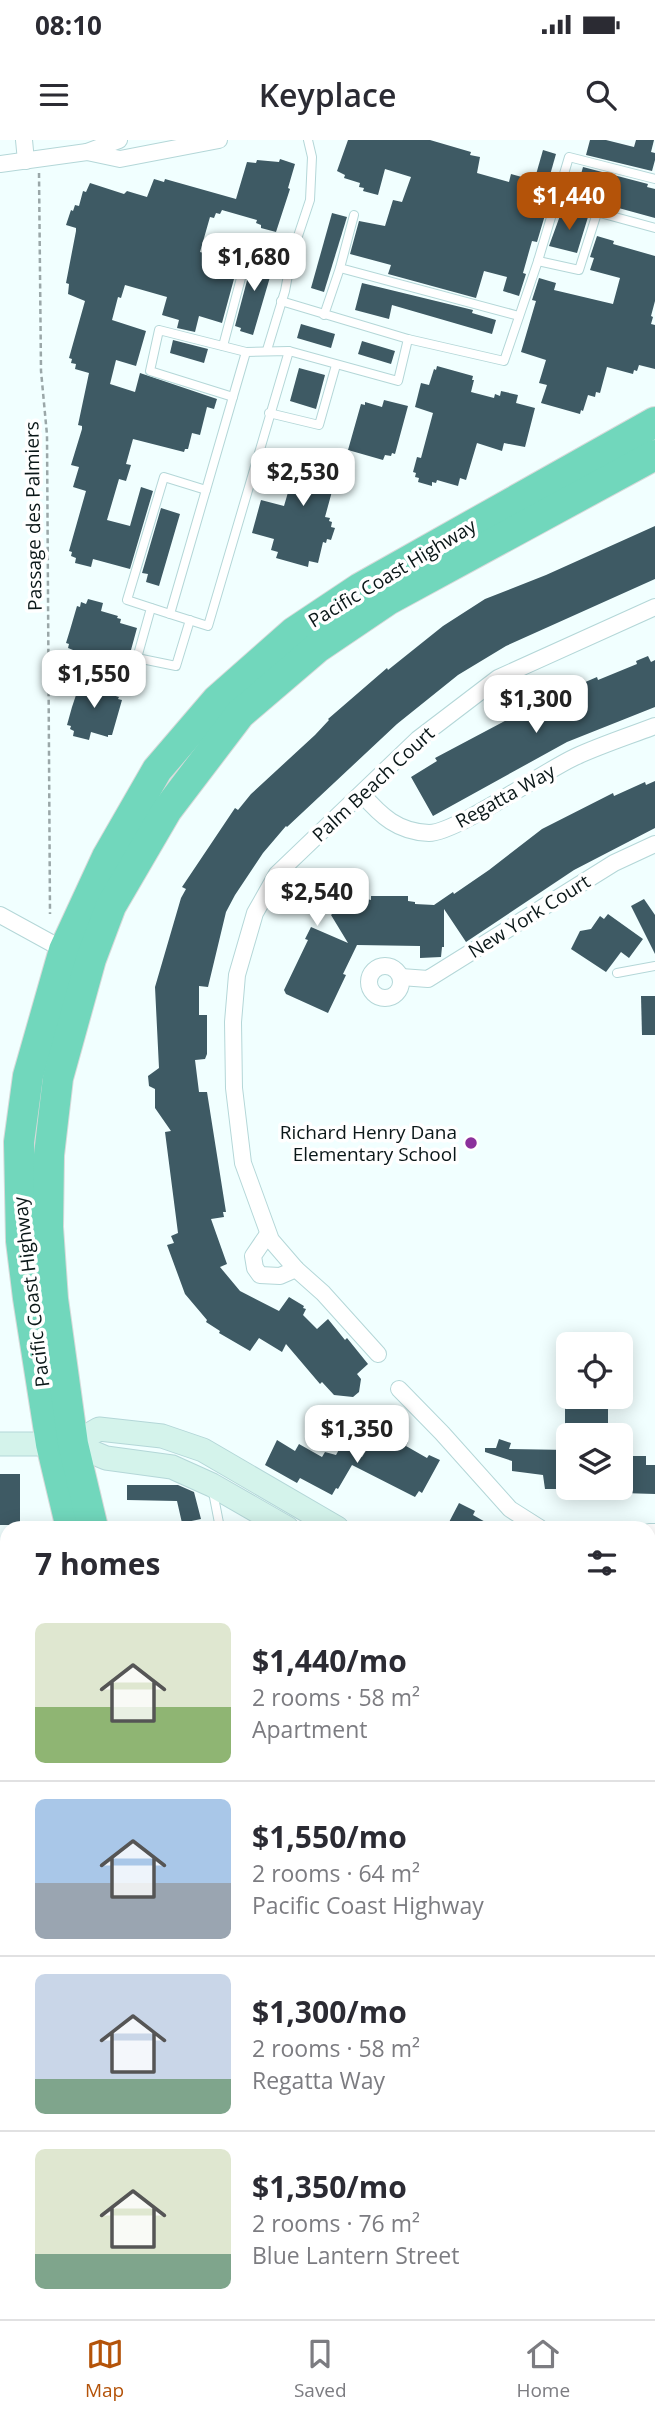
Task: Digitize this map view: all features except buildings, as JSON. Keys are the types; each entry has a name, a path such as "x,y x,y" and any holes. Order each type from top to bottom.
{"highway":[{"name":"Pacific Coast Highway","path":"90,1521 62,1444 28,1298 21,1241 9,1196 28,1076 64,950 107,857 157,770 217,700 294,632 327,609 655,422"},
{"name":"Pacific Coast Highway","path":"70,1521 62,1444 48,1227 49,1155 58,1078 91,959 111,906 167,810 240,714 317,648 388,600 655,455"},
{"path":"48,1227 42,1171 43,1135 48,1090 67,989 64,950 95,911 120,866 162,804 197,758 240,714"}],"street":[{"path":"24,140 32,160"},
{"path":"1,160 32,160 87,152 119,140"},
{"path":"87,152 120,159 219,140"},
{"name":"Palm Beach Court","path":"382,1358 323,1293 296,1269 268,1234 243,1163 234,1075 233,1022 237,975 255,913 276,874 418,739 498,678 655,607"},
{"name":"Regatta Way","path":"362,794 376,811 397,827 430,833 453,826 575,757 655,726"},
{"name":"New York Court","path":"401,977 428,979 614,863 655,844"},
{"path":"0,915 64,950"},
{"path":"268,1234 253,1256 255,1268 260,1275 280,1276 296,1269"},
{"path":"399,1389 510,1509 529,1521"},
{"path":"62,1444 99,1429 162,1436 203,1450 325,1521"},
{"path":"0,1444 62,1444 106,1458 172,1467 212,1485 275,1521"}],"lane":[{"path":"267,350 292,254 310,200 312,157 308,140"},
{"path":"281,301 408,339 504,361 569,157 655,180"},
{"path":"556,201 655,228"},
{"path":"538,261 579,270 597,213"},
{"path":"324,315 354,215"},
{"path":"223,346 250,244 292,254"},
{"path":"340,268 519,316"},
{"path":"233,397 150,371 159,330 246,352 289,351 398,381 408,339"},
{"path":"206,490 164,477 127,600 208,626 289,351"},
{"path":"170,614 246,352"},
{"path":"269,413 319,425 336,365"},
{"path":"151,608 137,658 176,666 190,620"},
{"path":"617,974 655,966"},
{"path":"212,1485 219,1521"}],"path":[{"name":"Passage des Palmiers","path":"32,160 41,371 47,435 50,914"}],"place":[{"name":"Richard Henry Dana Elementary School","path":"471,1143"}]}
